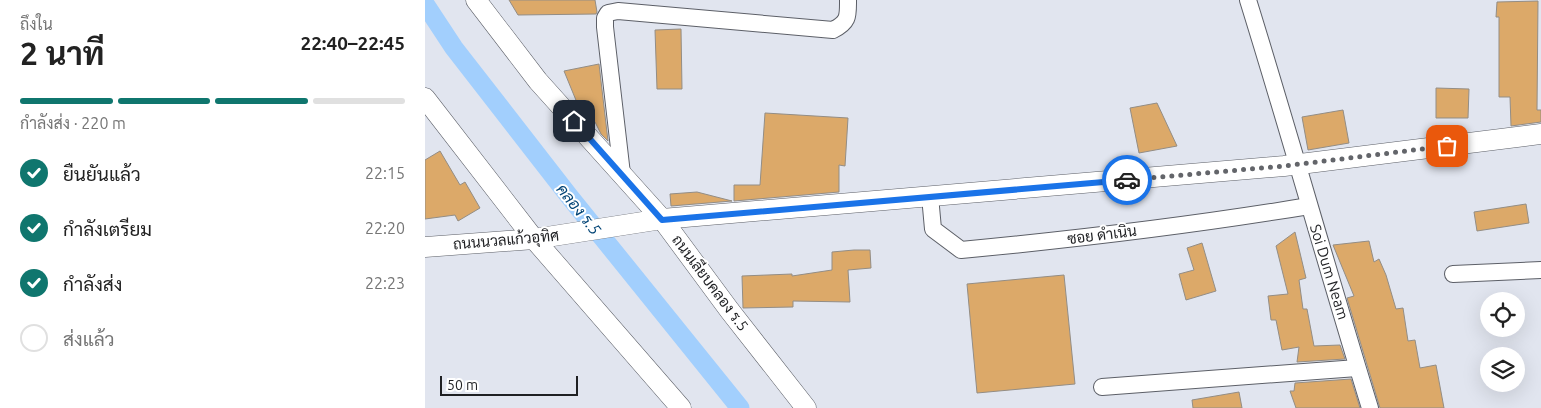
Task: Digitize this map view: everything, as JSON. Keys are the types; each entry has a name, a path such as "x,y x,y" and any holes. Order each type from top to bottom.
{"street":[{"name":"ถนนเลียบคลอง ร.5","path":"476,0 538,81 662,220 806,408"},
{"path":"622,174 605,28 605,18 609,13 618,11 833,30 842,25 848,17 847,0"},
{"name":"Soi Dum Neam","path":"1248,0 1291,136 1309,206 1370,408"},
{"path":"425,98 534,239 681,408"},
{"name":"ถนนนวลแก้วอุทิศ","path":"425,247 534,239 662,220 1297,164 1541,134"},
{"name":"ซอย ดำเนิน","path":"930,196 933,229 961,250 1059,241 1244,217 1309,206"},
{"path":"1453,274 1541,270"},
{"path":"1102,388 1357,368"}],"building":[{"path":"509,0 595,0 597,12 596,14 518,15"},
{"path":"1538,1 1537,110 1541,110 1541,122 1511,126 1510,97 1499,97 1499,17 1496,17 1497,2"},
{"path":"681,29 682,89 657,89 655,30"},
{"path":"599,64 608,141 601,134 595,122 591,122 580,110 564,71"},
{"path":"1436,88 1469,89 1468,118 1436,118"},
{"path":"1157,103 1177,146 1139,153 1130,108"},
{"path":"1343,110 1349,143 1308,150 1302,117"},
{"path":"765,113 848,118 845,166 839,165 839,192 734,201 734,185 760,185"},
{"path":"440,151 460,185 465,182 480,208 458,221 455,215 425,219 425,160"},
{"path":"697,192 732,201 671,206 670,194"},
{"path":"1526,204 1529,223 1477,231 1474,212"},
{"path":"1295,232 1306,278 1299,280 1303,309 1307,309 1314,346 1340,345 1345,359 1297,362 1299,347 1282,350 1276,320 1271,320 1268,296 1288,294 1276,246"},
{"path":"1369,241 1374,262 1379,259 1386,275 1396,309 1403,308 1408,341 1415,340 1420,368 1436,365 1444,408 1380,408 1347,298 1354,296 1333,245"},
{"path":"1202,243 1216,291 1186,300 1179,274 1194,270 1187,248"},
{"path":"870,250 871,268 848,270 850,302 793,301 793,307 743,308 742,276 792,274 792,276 832,270 832,252"},
{"path":"1064,275 1075,384 977,393 967,284"},
{"path":"1351,379 1360,408 1296,408 1290,391 1294,391 1295,383"},
{"path":"1239,392 1242,408 1193,408 1192,400"}],"waterway":[{"name":"คลอง ร.5","path":"425,4 454,48 569,196 740,408"}],"way so far":[{"path":"1127,180 1284,166 1447,146"}],"route":[{"path":"574,121 662,220 1127,180"}]}
